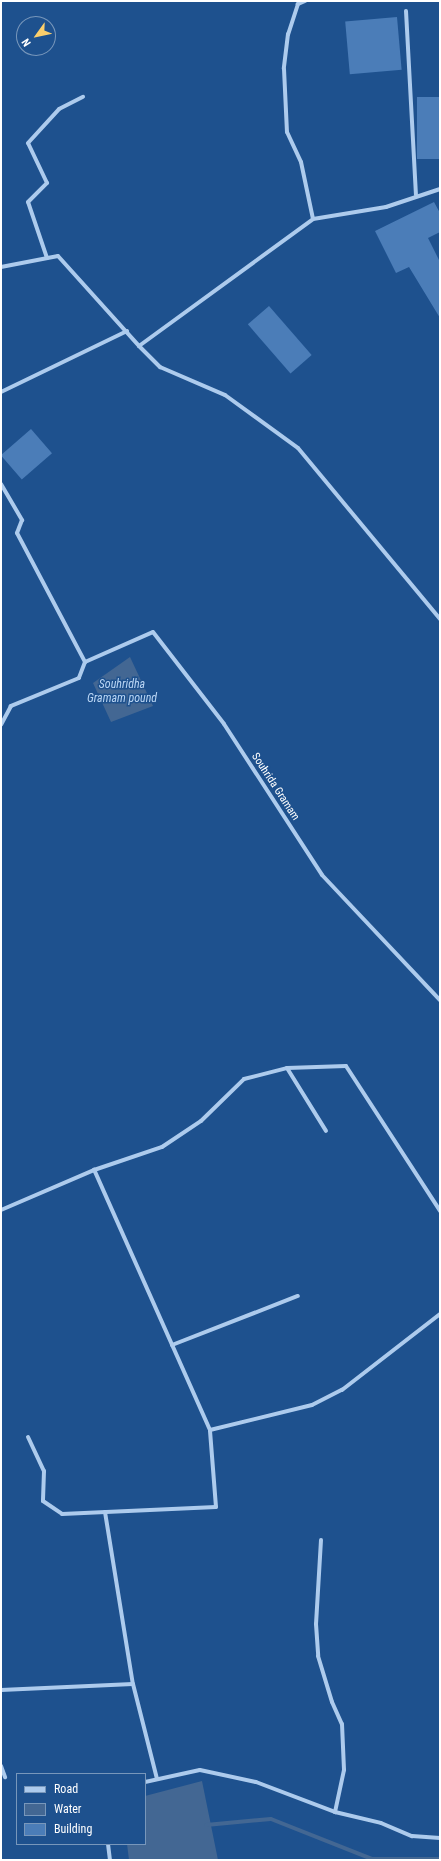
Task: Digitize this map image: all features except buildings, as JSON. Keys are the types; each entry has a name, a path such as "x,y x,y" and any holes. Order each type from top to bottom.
{"street":[{"path":"305,1 298,4 288,34 284,69 287,132 301,162 312,219"},
{"path":"406,11 416,195"},
{"path":"48,258 28,202 47,183 28,143 59,109 83,98"},
{"path":"139,346 312,219 386,207 416,195 440,190"},
{"path":"1,267 58,256 139,346 160,367 225,395 298,448 440,619"},
{"path":"1,392 127,331"},
{"path":"1,484 22,520 17,533 85,662 80,678 10,706 1,725"},
{"name":"Souhrida Gramam","path":"85,662 153,632 224,724 322,875 440,1000"},
{"path":"1,1210 94,1170 162,1147 201,1121 244,1079 287,1068 346,1066 440,1211"},
{"path":"287,1068 326,1131"},
{"path":"28,1437 44,1471 43,1501 62,1514 216,1507 210,1430 94,1170"},
{"path":"172,1345 298,1296"},
{"path":"210,1430 312,1404 342,1390 440,1314"},
{"path":"105,1512 133,1684 157,1779"},
{"path":"321,1540 316,1624 318,1656 332,1702 342,1724 344,1770 335,1812"},
{"path":"1,1690 133,1684"},
{"path":"1,1766 5,1777"},
{"path":"146,1782 200,1770 256,1782 335,1812 381,1823 412,1836 440,1838"},
{"path":"108,1845 110,1860"}],"water":[{"name":"Souhridha Gramam pound","path":"130,657 153,706 111,722 93,683"},
{"path":"202,1781 218,1860 129,1860 127,1845 146,1845 146,1796"}],"waterway":[{"path":"206,1825 271,1819 372,1859 440,1859"}]}
